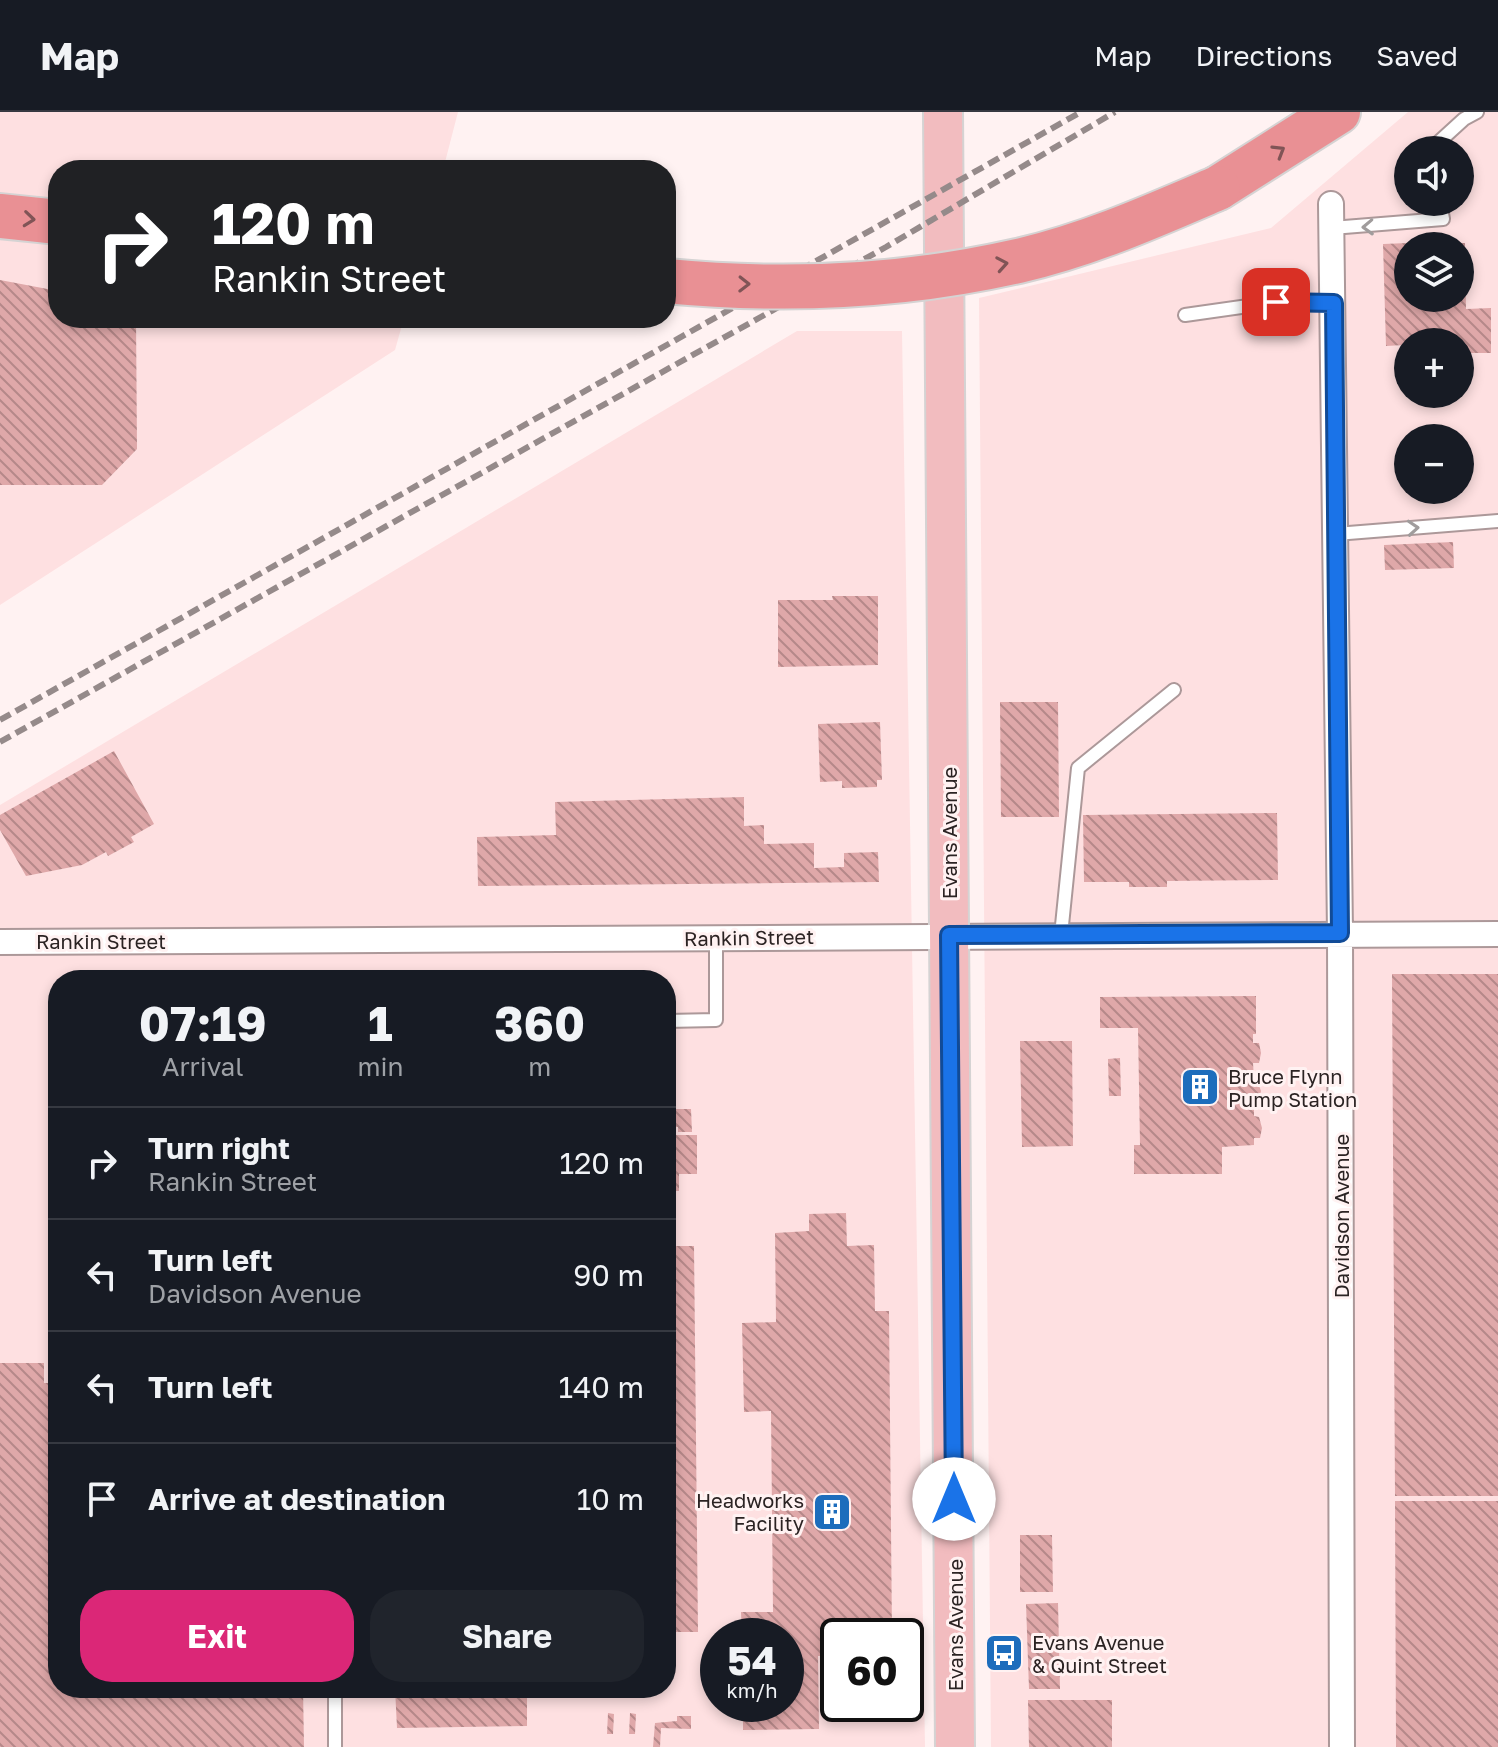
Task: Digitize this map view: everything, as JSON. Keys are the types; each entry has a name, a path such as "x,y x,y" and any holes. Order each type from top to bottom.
{"highway":[{"path":"676,281 823,286 924,278 1020,261 1120,230 1218,188 1338,112"},
{"path":"0,216 48,221"}],"main road":[{"name":"Evans Avenue","path":"943,112 955,1747"}],"street":[{"name":"Davidson Avenue","path":"1331,216 1340,933 1342,1747"},
{"name":"Rankin Street","path":"0,942 1498,934"}],"lane":[{"path":"1445,136 1477,112"},
{"path":"1331,216 1443,219 1442,216"},
{"path":"1185,315 1276,302 1334,303"},
{"path":"1336,534 1498,521"},
{"path":"1061,935 1078,768 1174,690"},
{"path":"676,1021 716,1020 716,938"},
{"path":"335,1698 335,1747"}],"shaded area":[{"path":"0,112 458,112 446,160 48,160 48,328 401,328 395,350 0,605"},
{"path":"1408,112 1498,112 1498,1747 991,1747 979,298 1271,228"},
{"path":"797,331 902,331 923,1618 820,1618 820,1722 924,1722 924,1685 925,1747 0,1747 0,805"}],"building":[{"path":"1383,244 1394,244 1394,312 1474,312 1474,309 1491,308 1491,353 1474,353 1474,328 1394,328 1394,346 1386,346"},
{"path":"0,280 48,289 48,328 136,328 137,449 102,485 0,485"},
{"path":"1453,542 1454,568 1385,570 1384,545"},
{"path":"832,596 878,596 878,665 778,667 778,600 833,600"},
{"path":"1000,702 1058,702 1059,817 1001,817"},
{"path":"880,722 882,780 877,780 877,787 842,788 842,781 820,782 818,724"},
{"path":"114,751 154,824 131,837 134,842 108,856 106,852 82,865 26,876 0,830 0,815"},
{"path":"744,797 744,826 764,825 764,844 814,843 814,868 844,867 844,853 878,852 879,882 478,886 477,837 556,835 555,802"},
{"path":"1277,813 1278,880 1167,881 1167,887 1129,887 1129,882 1084,882 1083,815"},
{"path":"1392,974 1498,974 1498,1496 1395,1496"},
{"name":"Bruce Flynn Pump Station","path":"1256,996 1256,1034 1253,1034 1253,1043 1259,1043 1261,1053 1259,1063 1253,1063 1254,1079 1261,1091 1259,1099 1254,1099 1254,1116 1259,1117 1262,1128 1260,1138 1254,1138 1254,1145 1222,1147 1222,1174 1134,1174 1134,1145 1140,1145 1138,1028 1100,1028 1100,997"},
{"path":"1020,1041 1072,1041 1073,1146 1022,1147"},
{"path":"1120,1058 1121,1096 1109,1096 1108,1059"},
{"path":"676,1109 691,1109 692,1132 678,1132"},
{"path":"676,1135 697,1135 697,1174 679,1174 679,1191 676,1191"},
{"name":"Headworks Facility","path":"846,1213 847,1246 874,1245 875,1311 889,1311 892,1618 820,1618 819,1729 743,1730 743,1722 804,1722 804,1618 741,1618 741,1612 773,1612 771,1411 744,1412 742,1323 776,1322 775,1233 809,1231 809,1214"},
{"path":"676,1246 694,1246 698,1632 676,1632"},
{"path":"0,1363 44,1363 44,1383 48,1383 48,1698 303,1698 304,1747 0,1747"},
{"path":"1395,1501 1498,1501 1498,1747 1396,1747"},
{"path":"1020,1535 1052,1535 1053,1592 1020,1592"},
{"path":"1058,1603 1060,1689 1029,1689 1026,1604"},
{"path":"396,1698 527,1698 527,1726 397,1728"},
{"path":"1028,1700 1112,1700 1112,1747 1029,1747"},
{"path":"608,1713 614,1714 613,1734 607,1734"},
{"path":"630,1713 636,1714 635,1734 629,1734"},
{"path":"677,1716 691,1716 691,1729 661,1728 660,1747 653,1747 655,1723 677,1721"}],"railway":[{"path":"0,720 1081,112"},
{"path":"0,742 886,247 1115,112"}],"place":[{"name":"Bruce Flynn Pump Station","path":"1200,1087"},
{"name":"Headworks Facility","path":"832,1512"},
{"name":"Evans Avenue & Quint Street","path":"1004,1653"}],"route":[{"path":"954,1499 949,935 1340,933 1337,879 1334,303 1276,302"}]}
